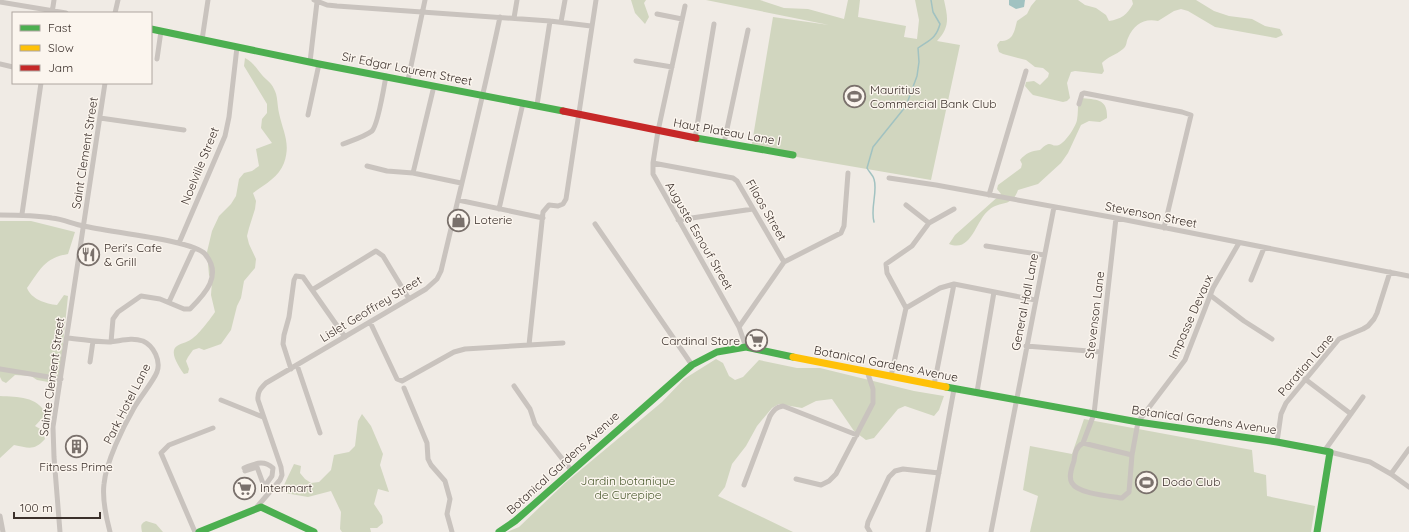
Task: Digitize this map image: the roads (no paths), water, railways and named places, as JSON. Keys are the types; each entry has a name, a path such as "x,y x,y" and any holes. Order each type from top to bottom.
{"street":[{"path":"0,2 52,12 54,0"},
{"path":"115,12 118,0"},
{"path":"202,40 208,0"},
{"path":"408,80 425,0"},
{"path":"514,18 517,0"},
{"path":"561,22 565,0"},
{"path":"529,345 543,212 549,205 558,206 563,204 566,199 596,0"},
{"path":"310,62 316,1 338,6 514,18 591,26"},
{"name":"Auguste Esnouf Street","path":"685,6 658,131 653,163 653,174 739,327 746,347"},
{"path":"657,14 682,19"},
{"name":"Lislet Geoffrey Street","path":"256,508 280,480 282,475 281,467 258,400 258,392 266,383 409,299 432,285 437,280 441,271 461,183 484,95 500,18"},
{"path":"537,105 550,21"},
{"path":"695,138 714,24"},
{"name":"Sir Edgar Laurent Street","path":"152,29 237,48 537,105 658,131"},
{"path":"724,143 748,30"},
{"path":"157,59 161,32"},
{"name":"Noelville Street","path":"179,243 225,136 230,117 237,48"},
{"path":"636,60 672,67"},
{"path":"0,64 12,67"},
{"path":"308,115 319,64"},
{"path":"989,195 1026,71"},
{"path":"343,144 373,130 377,122 386,76"},
{"path":"22,214 41,84"},
{"name":"Saint Clement Street","path":"84,226 105,84"},
{"path":"413,173 434,86"},
{"path":"1079,104 1082,94 1084,93 1191,115 1164,228"},
{"path":"499,209 523,103"},
{"path":"100,118 184,130"},
{"name":"Haut Plateau Lane I","path":"658,131 793,155"},
{"name":"Filaos Street","path":"653,163 733,178 740,186 784,262"},
{"path":"367,166 387,171 413,173 461,183"},
{"path":"739,327 784,262 841,233 844,226 848,173"},
{"name":"Stevenson Street","path":"889,178 936,185 1116,218 1409,276"},
{"path":"458,200 543,218"},
{"path":"906,205 929,223"},
{"name":"General Hall Lane","path":"991,532 1054,207"},
{"path":"678,220 753,209"},
{"path":"891,376 906,308 887,273 886,264 912,246 929,223 954,209"},
{"path":"0,215 22,214 68,220 84,226 179,243 200,250 205,254 210,262 213,278 209,286 190,309 184,309 169,302 147,296 141,296 132,300 113,318 111,342"},
{"name":"Stevenson Lane","path":"1094,414 1116,218"},
{"path":"595,224 692,365"},
{"name":"Sainte Clement Street","path":"60,532 53,442 54,416 84,226"},
{"name":"Impasse Devaux","path":"1094,414 1084,443 1080,444 1076,450 1070,478 1072,483 1079,490 1122,498 1129,492 1132,455 1138,422 1184,360 1210,295 1220,275 1240,243"},
{"path":"986,246 1044,255"},
{"path":"169,302 194,248"},
{"path":"1251,280 1264,248"},
{"path":"312,290 376,251 383,256 409,299"},
{"name":"Paratian Lane","path":"1277,442 1281,414 1286,403 1340,339 1368,326 1374,319 1390,272"},
{"path":"291,369 283,344 289,318 294,280 296,276 303,277 345,337"},
{"path":"906,308 940,288 954,284 1035,300"},
{"path":"934,385 954,284"},
{"path":"977,392 994,292"},
{"path":"1210,295 1244,321 1272,339"},
{"path":"370,322 397,379 400,380 406,379 454,352 465,349 563,343"},
{"name":"Park Hotel Lane","path":"67,338 111,342 127,339 144,342 153,350 159,362 157,372 128,419 108,467 104,484 104,498 105,512 110,532"},
{"path":"90,362 93,341"},
{"path":"1026,346 1101,352"},
{"name":"Botanical Gardens Avenue","path":"499,532 515,521 571,470 692,365 717,352 746,347 954,389 1138,422 1277,442 1328,451"},
{"path":"296,365 320,433"},
{"path":"0,369 61,379"},
{"path":"796,479 821,485 829,482 836,474 873,403 873,389 867,371"},
{"path":"1306,380 1350,414"},
{"path":"514,386 530,409 535,424 571,470"},
{"path":"404,388 427,443 428,458 431,465 445,481 450,499 447,514 452,532"},
{"path":"928,532 954,389"},
{"path":"1317,532 1328,451 1350,414 1363,397"},
{"path":"221,400 263,417"},
{"path":"744,485 770,416 778,407 783,406 857,435"},
{"path":"195,532 161,453 169,445 213,428"},
{"path":"1084,443 1132,455"},
{"path":"1391,474 1409,449"},
{"path":"1328,451 1370,462 1391,474 1409,487"},
{"path":"264,487 272,476 273,468 263,462 257,463 244,470 257,467 264,487 267,495"},
{"path":"870,532 867,527 868,522 890,477 895,471 903,469 939,473"},
{"path":"199,532 261,507 314,532"},
{"path":"0,516 3,532"}],"water":[{"path":"1009,0 1025,0 1024,7 1016,9 1009,5"}],"waterway":[{"path":"874,222 873,211 875,184 867,168 873,147 906,106 917,76 919,62 918,48 932,39 940,24 933,12 931,0"}],"place":[{"name":"Mauritius Commercial Bank Club","path":"854,97"},
{"name":"Loterie","path":"458,220"},
{"name":"Peri's Cafe & Grill","path":"89,255"},
{"name":"Cardinal Store","path":"756,341"},
{"name":"Fitness Prime","path":"76,446"},
{"name":"Dodo Club","path":"1146,482"},
{"name":"Intermart","path":"244,488"}],"park label":[{"name":"Jardin botanique de Curepipe","path":"628,488"}]}
